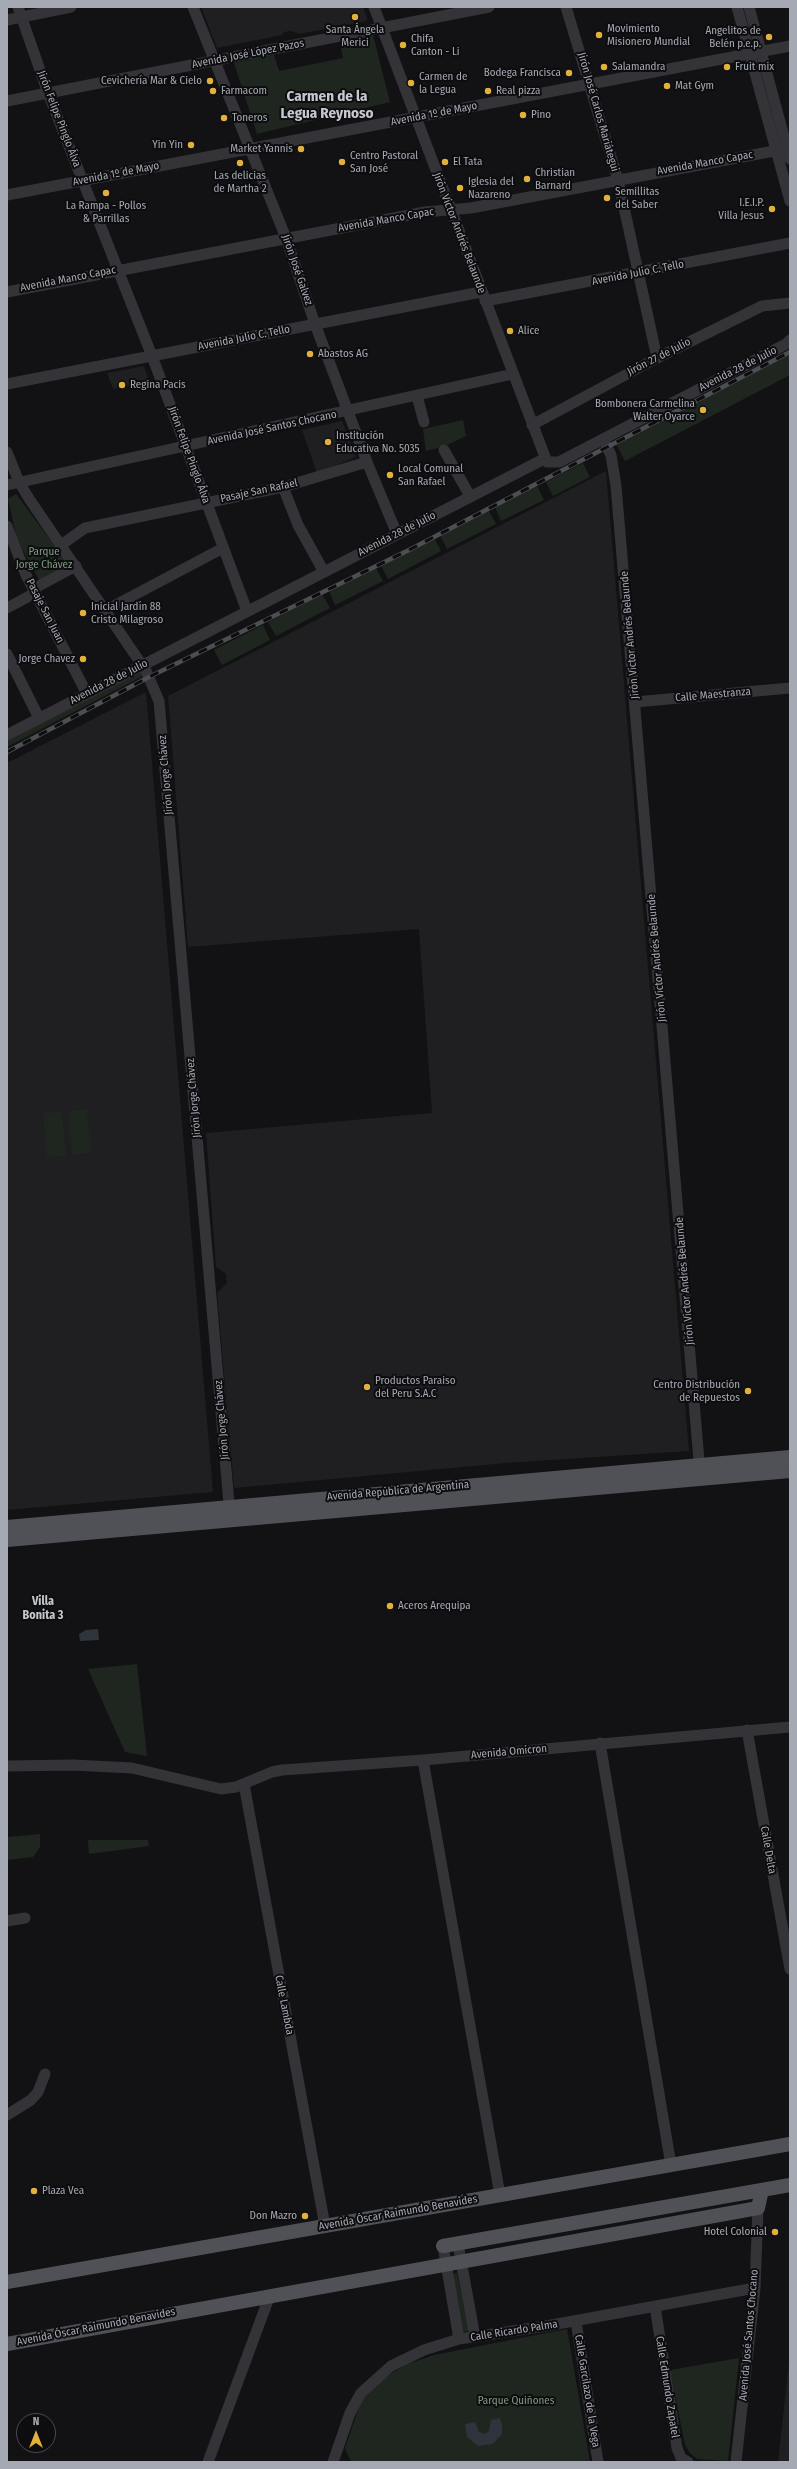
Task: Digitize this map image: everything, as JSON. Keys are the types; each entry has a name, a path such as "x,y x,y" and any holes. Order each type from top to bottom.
{"main road":[{"name":"Avenida República de Argentina","path":"7,1540 473,1484 790,1457"},
{"name":"Avenida República de Argentina","path":"7,1527 474,1499 790,1471"},
{"path":"473,1484 474,1499"},
{"name":"Avenida Óscar Raimundo Benavides","path":"7,2282 790,2144"},
{"path":"443,2246 790,2185"},
{"path":"758,2208 762,2190"},
{"name":"Avenida Óscar Raimundo Benavides","path":"7,2344 270,2295 758,2208"}],"street":[{"path":"7,20 20,12 71,7"},
{"name":"Jirón José Galvez","path":"194,7 286,238 315,324 367,462 397,534"},
{"name":"Jirón Victor Andrés Belaunde","path":"374,7 544,458"},
{"name":"Avenida José López Pazos","path":"7,101 489,7"},
{"name":"Jirón José Carlos Mariátegui","path":"566,7 618,180 657,358"},
{"path":"737,7 756,52 789,152"},
{"path":"748,7 776,150 790,201"},
{"name":"Jirón Felipe Pinglo Álva","path":"20,12 48,93 187,447 247,611"},
{"name":"Avenida 1º de Mayo","path":"7,194 250,147 414,112 590,84 790,46"},
{"name":"Avenida Manco Capac","path":"7,292 425,212 450,210 776,150 789,152"},
{"name":"Avenida Julio C. Tello","path":"7,384 315,324 638,274 790,243"},
{"name":"Jirón 27 de Julio","path":"532,425 657,358 762,306 790,303"},
{"name":"Avenida 28 de Julio","path":"7,735 544,458 547,462 554,464 789,342"},
{"name":"Avenida José Santos Chocano","path":"7,485 187,447 513,374"},
{"path":"417,396 424,422"},
{"name":"Jirón Victor Andrés Belaunde","path":"603,439 611,456 615,471 636,702 701,1479"},
{"path":"444,450 470,496"},
{"name":"Jirón Jorge Chávez","path":"7,452 19,482 150,677 159,701 230,1514"},
{"name":"Pasaje San Rafael","path":"61,545 85,528 283,487 367,462"},
{"path":"283,487 300,529 324,572"},
{"name":"Pasaje San Juan","path":"7,526 17,554 34,591 87,694"},
{"path":"106,610 223,548"},
{"path":"7,608 76,566"},
{"path":"7,654 10,668 39,718"},
{"name":"Calle Maestranza","path":"636,702 790,688"},
{"name":"Avenida Omicron","path":"7,1766 73,1765 132,1768 208,1787 231,1788 272,1772 282,1770 423,1760 790,1727"},
{"name":"Calle Delta","path":"747,1730 790,1969"},
{"path":"600,1743 671,2164"},
{"path":"423,1760 500,2195"},
{"name":"Calle Lambda","path":"244,1784 325,2226"},
{"path":"7,1921 25,1918"},
{"path":"7,2115 31,2100 38,2092 45,2074"},
{"name":"Avenida José Santos Chocano","path":"736,2462 755,2288 758,2208"},
{"path":"458,2244 475,2337"},
{"path":"443,2246 459,2339"},
{"name":"Calle Ricardo Palma","path":"333,2462 350,2413 361,2393 378,2375 402,2359 459,2339 576,2321 755,2288"},
{"path":"208,2462 270,2295"},
{"name":"Calle Edmundo Zapatel","path":"655,2306 677,2448 681,2458 688,2462"},
{"name":"Calle Garcilazo de la Vega","path":"576,2321 598,2462"},
{"path":"337,2449 344,2462"}],"shaded area":[{"path":"201,7 363,7 367,18 366,21 299,34 291,31 284,32 282,35 217,48"},
{"path":"144,366 149,381 113,389 107,373"},
{"name":"Institución Educativa No. 5035","path":"342,421 356,457 317,473 302,430"},
{"path":"606,471 689,1451 506,1463 234,1488 217,1293 227,1283 226,1274 216,1267 206,1133 432,1113 419,929 188,947 168,696"},
{"path":"146,692 213,1492 7,1510 7,763"},
{"path":"98,1629 99,1640 80,1641 79,1634 86,1630"},
{"path":"790,2352 790,2462 778,2462 785,2399"},
{"path":"500,2418 502,2434 493,2444 478,2446 467,2437 465,2424 475,2422 479,2432 485,2434 489,2431 491,2420"}],"green space":[{"path":"373,35 390,102 257,134 234,63 274,55 279,71 343,58 340,43"},
{"name":"Bombonera Carmelina Walter Oyarce","path":"790,354 790,375 625,461 616,444"},
{"path":"463,420 466,436 445,446 426,451 423,429"},
{"path":"583,463 590,477 553,496 546,482"},
{"path":"537,486 544,500 501,521 495,507"},
{"name":"Parque Jorge Chávez","path":"16,494 68,564 39,580 17,539 8,499"},
{"path":"489,511 496,524 447,549 440,535"},
{"path":"434,538 441,551 388,579 381,566"},
{"path":"376,568 383,581 335,605 329,591"},
{"path":"322,594 330,608 276,636 268,622"},
{"path":"263,625 270,640 222,665 214,650"},
{"path":"141,672 143,676 7,747 7,741"},
{"path":"87,1109 91,1153 72,1155 68,1111"},
{"path":"62,1112 66,1156 47,1157 43,1113"},
{"path":"137,1664 147,1756 125,1752 88,1669"},
{"path":"40,1834 40,1847 33,1857 7,1860 7,1837"},
{"path":"88,1840 148,1840 149,1846 89,1854"},
{"path":"457,2273 469,2331 463,2332 452,2274"},
{"name":"Parque Quiñones","path":"567,2329 590,2462 351,2462 345,2448 358,2410 368,2392 386,2377 405,2365 434,2355"},
{"path":"739,2358 728,2461 697,2459 690,2453 685,2445 670,2370"}],"railway":[{"path":"7,752 149,677 409,550 790,352"}],"place":[{"name":"Santa Ángela Merici","path":"355,17"},
{"name":"Movimiento Misionero Mundial","path":"599,35"},
{"name":"Angelitos de Belén p.e.p.","path":"769,37"},
{"name":"Chifa Canton - Li","path":"403,45"},
{"name":"Salamandra","path":"604,67"},
{"name":"Fruit mix","path":"727,67"},
{"name":"Bodega Francisca","path":"569,73"},
{"name":"Cevichería Mar & Cielo","path":"210,81"},
{"name":"Carmen de la Legua","path":"411,83"},
{"name":"Mat Gym","path":"667,86"},
{"name":"Farmacom","path":"213,91"},
{"name":"Real pizza","path":"488,91"},
{"name":"Pino","path":"523,115"},
{"name":"Toneros","path":"224,118"},
{"name":"Yin Yin","path":"191,145"},
{"name":"Market Yannis","path":"301,149"},
{"name":"Centro Pastoral San José","path":"342,162"},
{"name":"El Tata","path":"445,162"},
{"name":"Las delicias de Martha 2","path":"240,163"},
{"name":"Christian Barnard","path":"527,179"},
{"name":"Iglesia del Nazareno","path":"460,188"},
{"name":"La Rampa - Pollos & Parrillas","path":"106,193"},
{"name":"Semillitas del Saber","path":"607,198"},
{"name":"I.E.I.P. Villa Jesus","path":"772,209"},
{"name":"Alice","path":"510,331"},
{"name":"Abastos AG","path":"310,354"},
{"name":"Regina Pacis","path":"122,385"},
{"name":"Bombonera Carmelina Walter Oyarce","path":"703,410"},
{"name":"Institución Educativa No. 5035","path":"328,442"},
{"name":"Local Comunal San Rafael","path":"390,475"},
{"name":"Inicial Jardín 88 Cristo Milagroso","path":"83,613"},
{"name":"Jorge Chavez","path":"83,659"},
{"name":"Productos Paraiso del Peru S.A.C","path":"367,1387"},
{"name":"Centro Distribución de Repuestos","path":"748,1391"},
{"name":"Aceros Arequipa","path":"390,1606"},
{"name":"Plaza Vea","path":"34,2191"},
{"name":"Don Mazro","path":"305,2216"},
{"name":"Hotel Colonial","path":"775,2232"}],"district":[{"name":"Carmen de la Legua Reynoso","path":"327,106"},
{"name":"Villa Bonita 3","path":"43,1609"}]}
